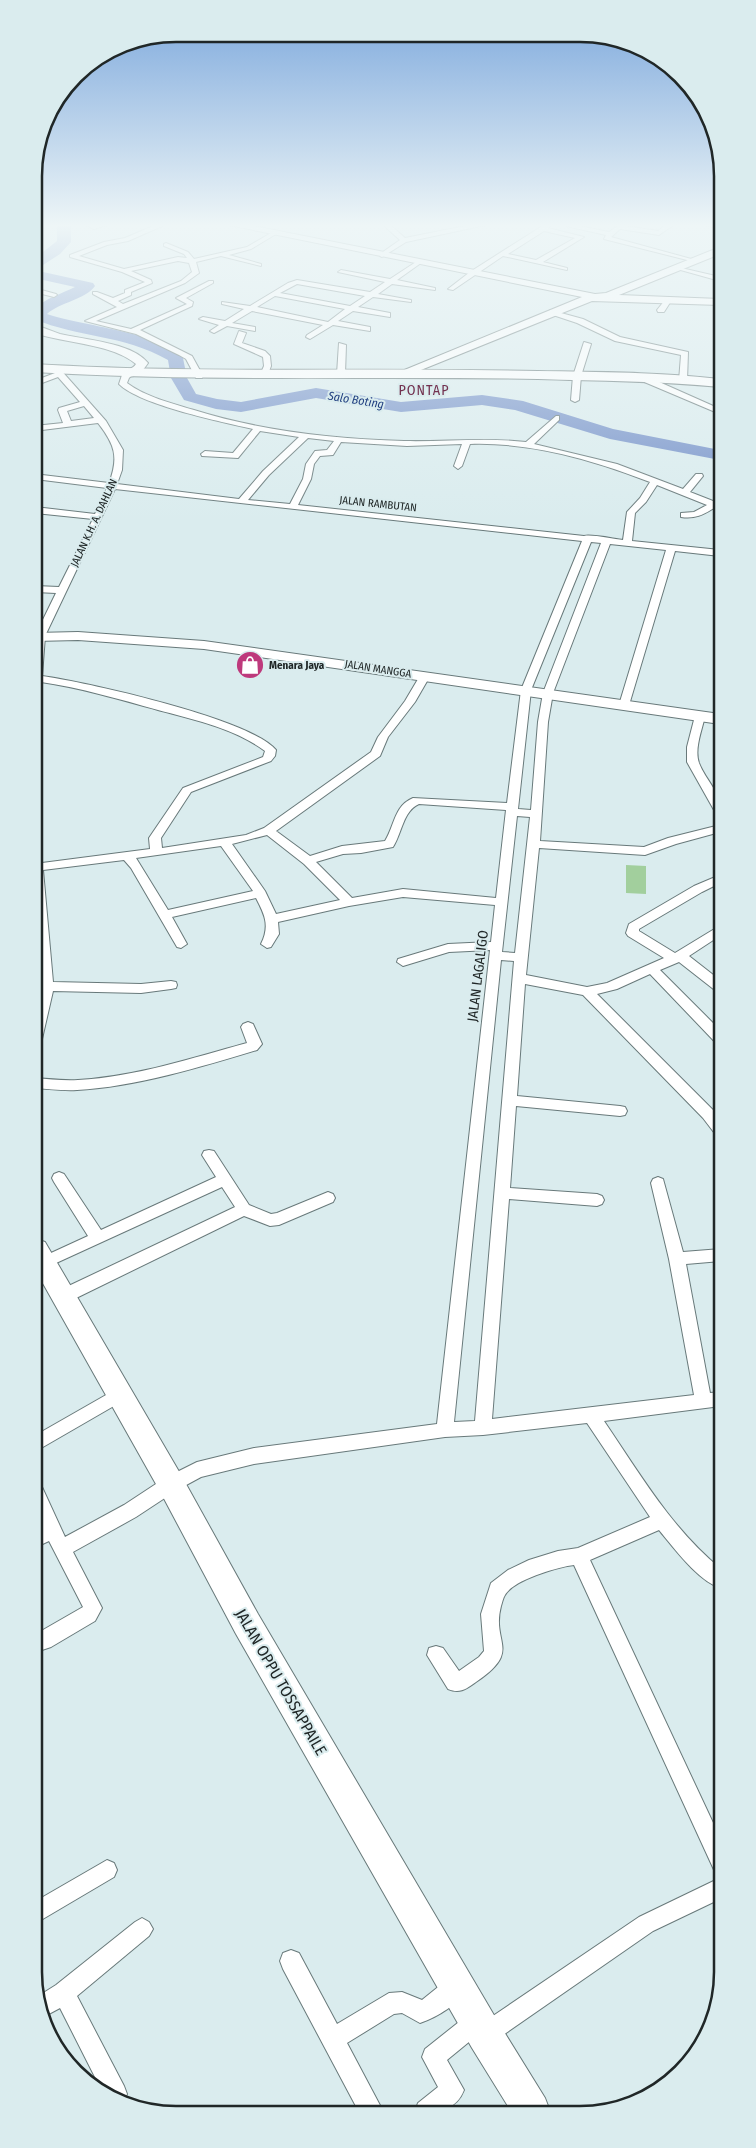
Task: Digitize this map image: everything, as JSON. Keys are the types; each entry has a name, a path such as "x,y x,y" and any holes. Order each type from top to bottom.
{"highway":[{"path":"43,370 57,372 194,376 406,373 577,376 714,382"}],"main road":[{"name":"JALAN OPPU TOSSAPPAILE","path":"43,1262 171,1484 246,1624 528,2106"}],"street":[{"path":"98,323 134,332 182,352 189,358 194,376"},
{"path":"134,332 137,328 148,323"},
{"path":"214,331 226,323"},
{"path":"227,323 252,329"},
{"path":"310,337 330,323"},
{"path":"331,323 367,329"},
{"path":"406,373 526,323"},
{"path":"584,323 618,339 685,354 683,381"},
{"path":"43,332 54,336 130,354 142,363 125,377 123,384 134,392 210,418 305,436 394,443 503,442 527,446 579,455 714,503"},
{"path":"242,333 238,344 264,353 269,360 264,375"},
{"path":"575,400 577,376 587,344"},
{"path":"341,374 342,345"},
{"path":"43,379 57,372"},
{"name":"JALAN K.H. A. DAHLAN","path":"43,627 63,590 118,470 119,450 86,403 57,372"},
{"path":"644,379 714,409"},
{"path":"68,424 62,410 86,403"},
{"path":"527,446 556,418"},
{"path":"43,428 99,420"},
{"path":"205,454 235,456 258,428"},
{"path":"242,501 266,473 305,436"},
{"path":"293,506 307,479 310,464 318,453 331,452 339,439"},
{"path":"458,466 468,442"},
{"path":"684,492 699,476"},
{"name":"JALAN RAMBUTAN","path":"43,477 242,501 627,541 714,552"},
{"path":"627,541 631,512 655,481"},
{"path":"684,515 693,516 714,506"},
{"path":"43,511 97,517"},
{"name":"JALAN LAGALIGO","path":"445,1430 474,1168 481,1079 526,690 588,537"},
{"path":"484,1428 519,978 534,844 543,722 548,693 607,539"},
{"path":"624,704 672,547"},
{"path":"569,583 590,586"},
{"path":"43,589 63,590"},
{"name":"JALAN MANGGA","path":"43,636 122,638 204,644 714,718"},
{"path":"545,640 568,644"},
{"path":"43,866 223,842 248,838 268,831 376,754 383,737 410,702 425,676"},
{"path":"43,679 98,690 220,725 261,742 271,750 270,756 266,759 187,790 155,838 156,852"},
{"path":"700,716 692,747 693,762 714,799"},
{"path":"308,861 342,850 361,850 389,844 392,841 400,817 408,804 416,800 536,814"},
{"path":"268,831 308,861 349,902"},
{"path":"534,844 645,852 672,841 714,831"},
{"path":"223,842 260,893 273,919 274,933 267,944"},
{"path":"127,856 165,915 181,944"},
{"path":"714,882 633,926 632,933 677,957 714,983"},
{"path":"165,915 260,893"},
{"path":"273,919 349,902 403,893 501,902"},
{"path":"519,978 587,991 602,989 677,957 714,933"},
{"path":"43,939 47,987 43,1004"},
{"path":"403,962 448,948 496,951 522,958"},
{"path":"652,969 714,1032"},
{"path":"47,987 70,985 135,989 171,985"},
{"path":"587,991 713,1121"},
{"path":"43,1083 76,1084 110,1081 167,1070 252,1047 255,1044 248,1027"},
{"path":"510,1100 620,1111"},
{"path":"209,1155 244,1209 270,1220 279,1219 328,1198"},
{"path":"59,1178 98,1238"},
{"path":"43,1255 98,1238 224,1180"},
{"path":"658,1183 676,1259 703,1401"},
{"path":"502,1193 597,1200"},
{"path":"64,1296 244,1209"},
{"path":"676,1259 713,1256"},
{"path":"43,1440 120,1394"},
{"path":"63,1548 130,1511 196,1470 254,1456 445,1430 484,1428 713,1400"},
{"path":"591,1415 663,1520 693,1557 713,1574"},
{"path":"43,1508 93,1608 88,1615 43,1641"},
{"path":"436,1655 455,1682 459,1682 490,1660 494,1646 490,1614 497,1589 528,1569 579,1556 663,1520"},
{"path":"43,1535 53,1530"},
{"path":"579,1556 713,1846"},
{"path":"43,1909 106,1870"},
{"path":"433,2106 452,2090 433,2057 646,1924 713,1890"},
{"path":"47,2003 64,1993 142,1929"},
{"path":"290,1961 369,2106"},
{"path":"332,2039 390,2004 399,2001 409,2003 420,2012 429,2009 457,1986"},
{"path":"64,1993 114,2090"}],"green space":[{"path":"626,865 646,866 646,894 626,893"}],"waterway":[{"name":"Salo Boting","path":"64,323 130,338 153,346 175,358 179,378 190,397 216,404 241,407 316,393 401,407 482,400 517,405 610,434 714,454"}],"place":[{"name":"Menara Jaya","path":"250,665"}],"district":[{"name":"PONTAP","path":"424,390"}]}
